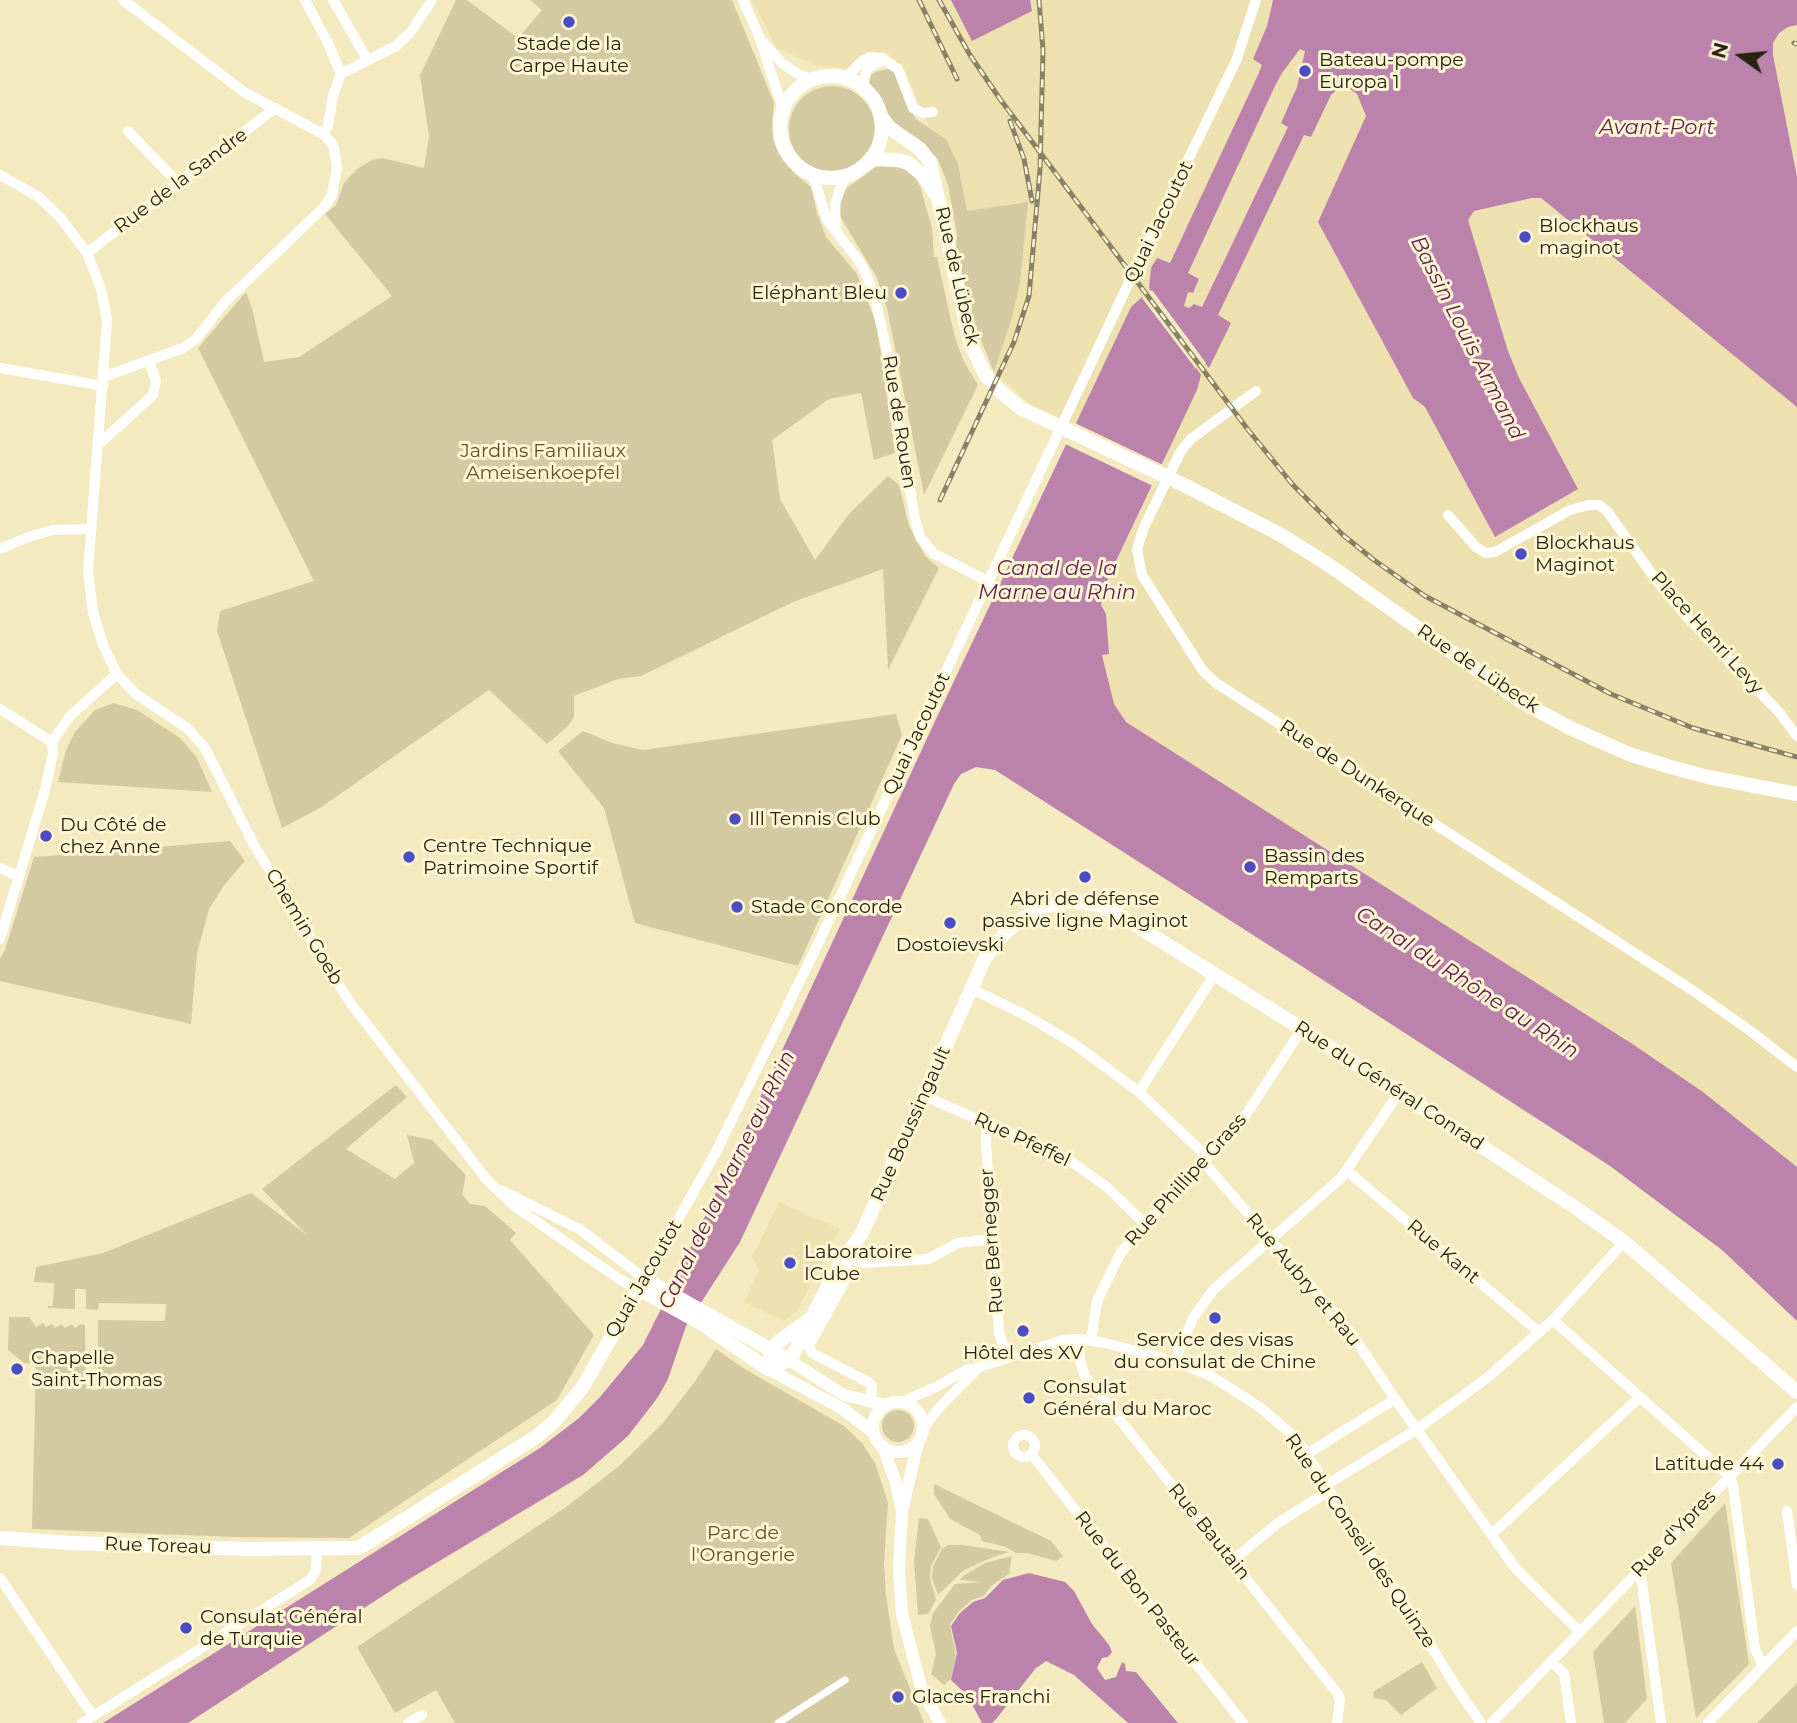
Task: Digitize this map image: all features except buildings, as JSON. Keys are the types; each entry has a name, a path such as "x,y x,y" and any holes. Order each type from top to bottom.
{"main road":[{"path":"833,76 845,79 862,88 875,103 881,117 880,138 871,159 857,171 847,176 828,178 813,175 797,165 785,149 780,127 783,109 794,92 813,80 833,76"},
{"name":"Rue de Lübeck","path":"881,117 890,128 920,149 930,162 970,343 985,373 1001,392 1022,409 1184,485 1280,534 1329,565 1513,696 1570,728 1629,754 1667,766 1708,777 1797,794"},
{"path":"871,159 897,160 915,167 931,186 941,205"},
{"name":"Rue du Général Conrad","path":"971,988 985,958 1014,925 1044,907 1072,901 1110,909 1302,1029 1579,1210 1624,1242 1797,1392"},
{"name":"Rue Boussingault","path":"789,1360 806,1331 810,1318 869,1219 971,988"},
{"path":"642,1284 701,1317 747,1334 789,1360"},
{"name":"Quai Jacoutot","path":"317,1550 359,1548 369,1543 536,1437 569,1406 582,1388 642,1284"},
{"path":"701,1317 768,1369"},
{"name":"Rue Boussingault","path":"772,1350 810,1318"},
{"path":"747,1334 792,1332"},
{"path":"768,1369 772,1350"},
{"path":"768,1369 789,1360"},
{"name":"Rue Toreau","path":"0,1538 71,1544 317,1550"}],"street":[{"path":"0,368 103,381 190,344 224,303 325,206 332,195 337,167 334,148 323,134 244,92 123,0"},
{"path":"305,0 341,74"},
{"path":"333,0 367,59"},
{"path":"323,134 328,126 333,95 341,74 396,46 410,33 432,0"},
{"path":"743,0 759,36 783,109"},
{"name":"Quai Jacoutot","path":"642,1284 716,1152 989,583 1236,61 1256,0"},
{"path":"759,36 783,64 813,80"},
{"path":"845,79 857,65 870,57 888,62 898,69 914,108 922,113 933,112"},
{"path":"862,88 867,70 878,62 888,62"},
{"name":"Rue de la Sandre","path":"87,253 275,108"},
{"path":"128,131 179,184"},
{"path":"0,175 27,189 70,228 87,253 101,289 107,320 88,572 90,597 103,645 117,674 70,716 52,742 53,753 45,790 0,939"},
{"name":"Rue de Rouen","path":"813,175 827,220 867,276 878,311 920,537 933,553 989,583"},
{"path":"837,234 835,204 847,176"},
{"path":"98,444 153,395 156,381 149,361"},
{"name":"Rue de Dunkerque","path":"1256,391 1191,439 1181,451 1148,518 1137,549 1142,575 1203,671 1216,683 1692,990 1797,1067"},
{"name":"Place Henri Levy","path":"1448,515 1476,547 1486,553 1495,552 1570,510 1599,505 1607,511 1654,578 1779,712 1797,736"},
{"path":"0,549 52,530 90,529"},
{"name":"Chemin Goeb","path":"117,674 136,694 187,728 205,748 254,845 349,1001 493,1185 513,1205 619,1279 642,1284"},
{"path":"0,709 52,742"},
{"path":"0,868 19,877"},
{"path":"1139,1092 1214,975"},
{"name":"Rue Aubry et Rau","path":"971,988 1073,1043 1139,1092 1203,1153 1208,1166 1349,1330 1416,1430 1516,1569 1580,1632"},
{"name":"Rue Phillipe Grass","path":"1091,1340 1097,1301 1120,1254 1240,1124 1302,1029"},
{"path":"1175,1361 1193,1318 1214,1289 1347,1171 1399,1093"},
{"name":"Rue Pfeffel","path":"924,1096 1066,1158 1107,1187 1145,1224"},
{"name":"Rue Bernegger","path":"986,1123 999,1333 1008,1358"},
{"name":"Rue Kant","path":"1347,1171 1539,1332"},
{"name":"Chemin Goeb","path":"493,1185 581,1230 642,1284"},
{"path":"846,1257 863,1263 928,1259 958,1243 993,1238"},
{"path":"1231,1561 1278,1523 1416,1430 1487,1378 1553,1320 1624,1242"},
{"name":"Rue Boussingault","path":"846,1257 848,1275 809,1346 812,1353 868,1382 872,1386 871,1401"},
{"path":"1553,1320 1730,1476 1755,1649 1763,1666"},
{"name":"Rue Bautain","path":"1079,1339 1080,1362 1086,1376 1338,1694 1340,1700 1336,1723"},
{"name":"Rue du Conseil des Quinze","path":"902,1402 967,1370 1063,1340 1091,1340 1175,1361 1213,1377 1247,1397 1290,1433 1307,1454 1365,1548 1404,1602 1481,1723"},
{"path":"789,1360 844,1395 886,1405 902,1402 915,1408 922,1418 921,1436 902,1512 899,1570 902,1614 911,1656 922,1691 940,1723"},
{"name":"Rue du Conseil des Quinze","path":"921,1436 937,1410 977,1368"},
{"path":"768,1369 843,1409 874,1433 883,1447 896,1482 902,1512"},
{"path":"1492,1534 1640,1397"},
{"path":"1307,1454 1395,1399"},
{"path":"874,1433 878,1412 886,1405"},
{"name":"Rue d'Ypres","path":"1492,1723 1797,1407"},
{"path":"883,1447 893,1451 907,1450 921,1436"},
{"name":"Rue du Bon Pasteur","path":"1032,1455 1242,1723"},
{"path":"1787,1511 1797,1585"},
{"path":"82,1723 310,1580 316,1570 317,1550"},
{"path":"1640,1569 1661,1723"},
{"path":"0,1578 93,1716"},
{"path":"1708,1723 1797,1631"},
{"path":"1551,1662 1564,1673 1571,1723"},
{"path":"778,1723 845,1680"},
{"path":"408,1723 422,1715"}],"shaded area":[{"path":"752,0 1797,0 1797,1167 1703,1092 1634,1045 1126,722 1114,704 1102,655 1109,654 1106,614 1101,605 1108,578 1162,465 1030,404 994,372 1012,318 1020,283 1027,203 966,211 958,164 946,139 929,127 901,66 886,52 865,55 851,69 815,65 777,48"},
{"name":"Laboratoire ICube","path":"779,1202 840,1229 797,1311 783,1321 744,1302 759,1270 752,1257"}],"green space":[{"name":"Jardins Familiaux Ameisenkoepfel","path":"456,0 467,0 518,38 542,10 530,0 732,0 774,103 773,139 778,152 794,173 811,187 826,237 857,274 877,326 895,453 874,460 861,393 829,399 772,440 780,499 815,560 849,514 888,476 899,485 909,526 925,556 939,568 888,670 883,569 793,602 641,676 618,679 574,696 574,717 568,726 547,744 489,690 320,808 282,828 217,631 220,611 314,581 198,348 246,292 264,362 299,357 392,296 325,214 336,205 344,183 357,169 372,160 382,158 424,168 429,136 420,75"},
{"path":"887,69 895,71 916,119 946,139 958,164 967,211 1028,202 1020,283 1012,318 994,372 978,333 965,287 956,247 957,235 948,185 938,159 917,140 897,128 869,83 870,76"},
{"path":"832,86 856,93 868,105 875,129 868,153 856,165 832,172 808,165 796,153 789,129 796,105 808,93"},
{"path":"877,166 901,166 912,172 920,186 932,228 934,257 937,257 954,334 963,360 978,385 924,495 887,308 877,278 840,216 841,199 847,188"},
{"path":"114,703 137,710 180,738 197,758 212,792 58,782 66,750 75,732 95,710"},
{"name":"Ill Tennis Club","path":"896,714 902,735 798,966 635,923 604,808 558,751 583,731 612,743 643,750"},
{"path":"230,841 245,861 225,884 209,909 197,953 191,1024 0,981 0,959 34,857"},
{"path":"396,1085 407,1097 346,1149 395,1179 414,1163 407,1135 432,1140 466,1175 462,1194 470,1204 485,1206 516,1233 510,1240 594,1335 557,1400 349,1538 233,1537 32,1529 36,1364 24,1363 8,1350 9,1317 29,1317 36,1327 43,1323 46,1327 52,1324 55,1328 62,1324 65,1328 72,1324 75,1328 81,1324 85,1325 86,1389 98,1390 98,1320 165,1321 166,1304 99,1303 98,1310 86,1309 86,1289 75,1289 75,1309 48,1308 53,1306 54,1283 34,1282 36,1267 103,1253 251,1193 307,1235 262,1189"},
{"name":"Parc de l'Orangerie","path":"716,1349 743,1368 844,1426 862,1443 875,1463 888,1503 884,1564 894,1649 924,1723 455,1723 436,1690 395,1713 357,1647 566,1507 618,1467 663,1423"},
{"path":"898,1410 909,1415 914,1426 909,1437 898,1442 887,1437 882,1426 887,1415"},
{"path":"934,1484 1051,1541 1063,1556 1056,1561 1027,1553 1016,1553 1006,1547 982,1541 980,1535 950,1519 934,1494"},
{"path":"1725,1503 1749,1664 1696,1718 1671,1563"},
{"path":"919,1518 928,1519 941,1547 931,1566 930,1578 936,1600 928,1614 918,1615 914,1561"},
{"path":"948,1545 1010,1552 964,1570 938,1595 932,1578 933,1566 942,1549"},
{"path":"1012,1556 1009,1574 991,1586 984,1596 972,1600 959,1611 950,1625 956,1656 951,1679 944,1685 931,1674 936,1654 930,1627 933,1613 955,1584 981,1582 960,1580 963,1576 985,1563"},
{"path":"1635,1606 1647,1699 1625,1723 1604,1723 1593,1652"},
{"path":"1422,1662 1437,1688 1401,1715 1386,1700 1374,1698 1373,1692"},
{"path":"1797,1683 1797,1723 1757,1723"}],"water":[{"path":"951,0 1030,0 1032,11 972,41"},
{"path":"1273,0 1797,0 1797,25 1779,33 1773,43 1773,55 1797,177 1797,407 1541,198 1474,211 1468,220 1508,351 1519,378 1578,489 1495,537 1425,407 1413,398 1318,222 1366,116 1357,94 1350,89 1339,88 1331,95 1311,137 1304,135 1218,315 1231,323 1209,368 1200,357 1195,366 1201,375 1197,390 1108,578 1101,605 1106,614 1109,654 1102,655 1114,704 1126,722 1634,1045 1703,1092 1797,1167 1797,1321 1722,1250 1610,1166 995,770 976,767 961,774 954,784 740,1242 686,1326 668,1379 658,1397 628,1436 583,1475 401,1584 188,1723 103,1723 540,1448 579,1418 600,1397 643,1345 1131,307 1142,297 1146,301 1151,292 1151,268 1157,258 1170,263 1262,65 1253,59 1267,26","holes":["1300,49 1305,51 1297,87 1281,123 1288,127 1202,307 1194,304 1189,308 1184,306 1188,292 1193,293 1199,279 1188,273 1275,86"]},
{"path":"1029,1573 1065,1582 1074,1591 1092,1624 1112,1652 1108,1657 1102,1658 1097,1668 1105,1680 1116,1677 1122,1662 1126,1671 1136,1672 1178,1723 1128,1723 1074,1675 1046,1661 1035,1669 992,1723 982,1723 967,1695 951,1680 957,1653 951,1626 960,1613 973,1602 985,1598 1003,1580"}],"pier":[{"path":"1152,290 1206,363 1200,363 1196,369 1142,298"},
{"path":"1073,422 1165,466 1155,487 1063,443"}],"railway":[{"path":"919,0 957,79"},
{"path":"939,0 970,55 1000,99 1249,431 1293,485 1343,535 1425,596 1611,694 1693,728 1797,757"},
{"path":"940,500 1014,342 1029,296 1040,169 1043,50 1039,0"},
{"path":"1010,121 1024,159 1032,201"}],"place":[{"name":"Stade de la Carpe Haute","path":"569,22"},
{"name":"Bateau-pompe Europa 1","path":"1305,71"},
{"name":"Blockhaus maginot","path":"1525,237"},
{"name":"Eléphant Bleu","path":"901,293"},
{"name":"Blockhaus Maginot","path":"1521,554"},
{"name":"Ill Tennis Club","path":"735,819"},
{"name":"Du Côté de chez Anne","path":"46,836"},
{"name":"Centre Technique Patrimoine Sportif","path":"409,857"},
{"name":"Bassin des Remparts","path":"1250,867"},
{"name":"Abri de défense passive ligne Maginot","path":"1085,877"},
{"name":"Stade Concorde","path":"737,907"},
{"name":"Dostoïevski","path":"950,923"},
{"name":"Laboratoire ICube","path":"790,1263"},
{"name":"Service des visas du consulat de Chine","path":"1215,1318"},
{"name":"Hôtel des XV","path":"1023,1331"},
{"name":"Chapelle Saint-Thomas","path":"17,1369"},
{"name":"Consulat Général du Maroc","path":"1029,1398"},
{"name":"Latitude 44","path":"1778,1464"},
{"name":"Consulat Général de Turquie","path":"186,1628"},
{"name":"Glaces Franchi","path":"898,1697"}],"water label":[{"name":"Avant-Port","path":"1657,128"},
{"name":"Bassin Louis Armand","path":"1467,338"},
{"name":"Canal de la Marne au Rhin","path":"1057,581"},
{"name":"Canal du Rhône au Rhin","path":"1467,983"},
{"name":"Canal de la Marne au Rhin","path":"727,1180"}]}
